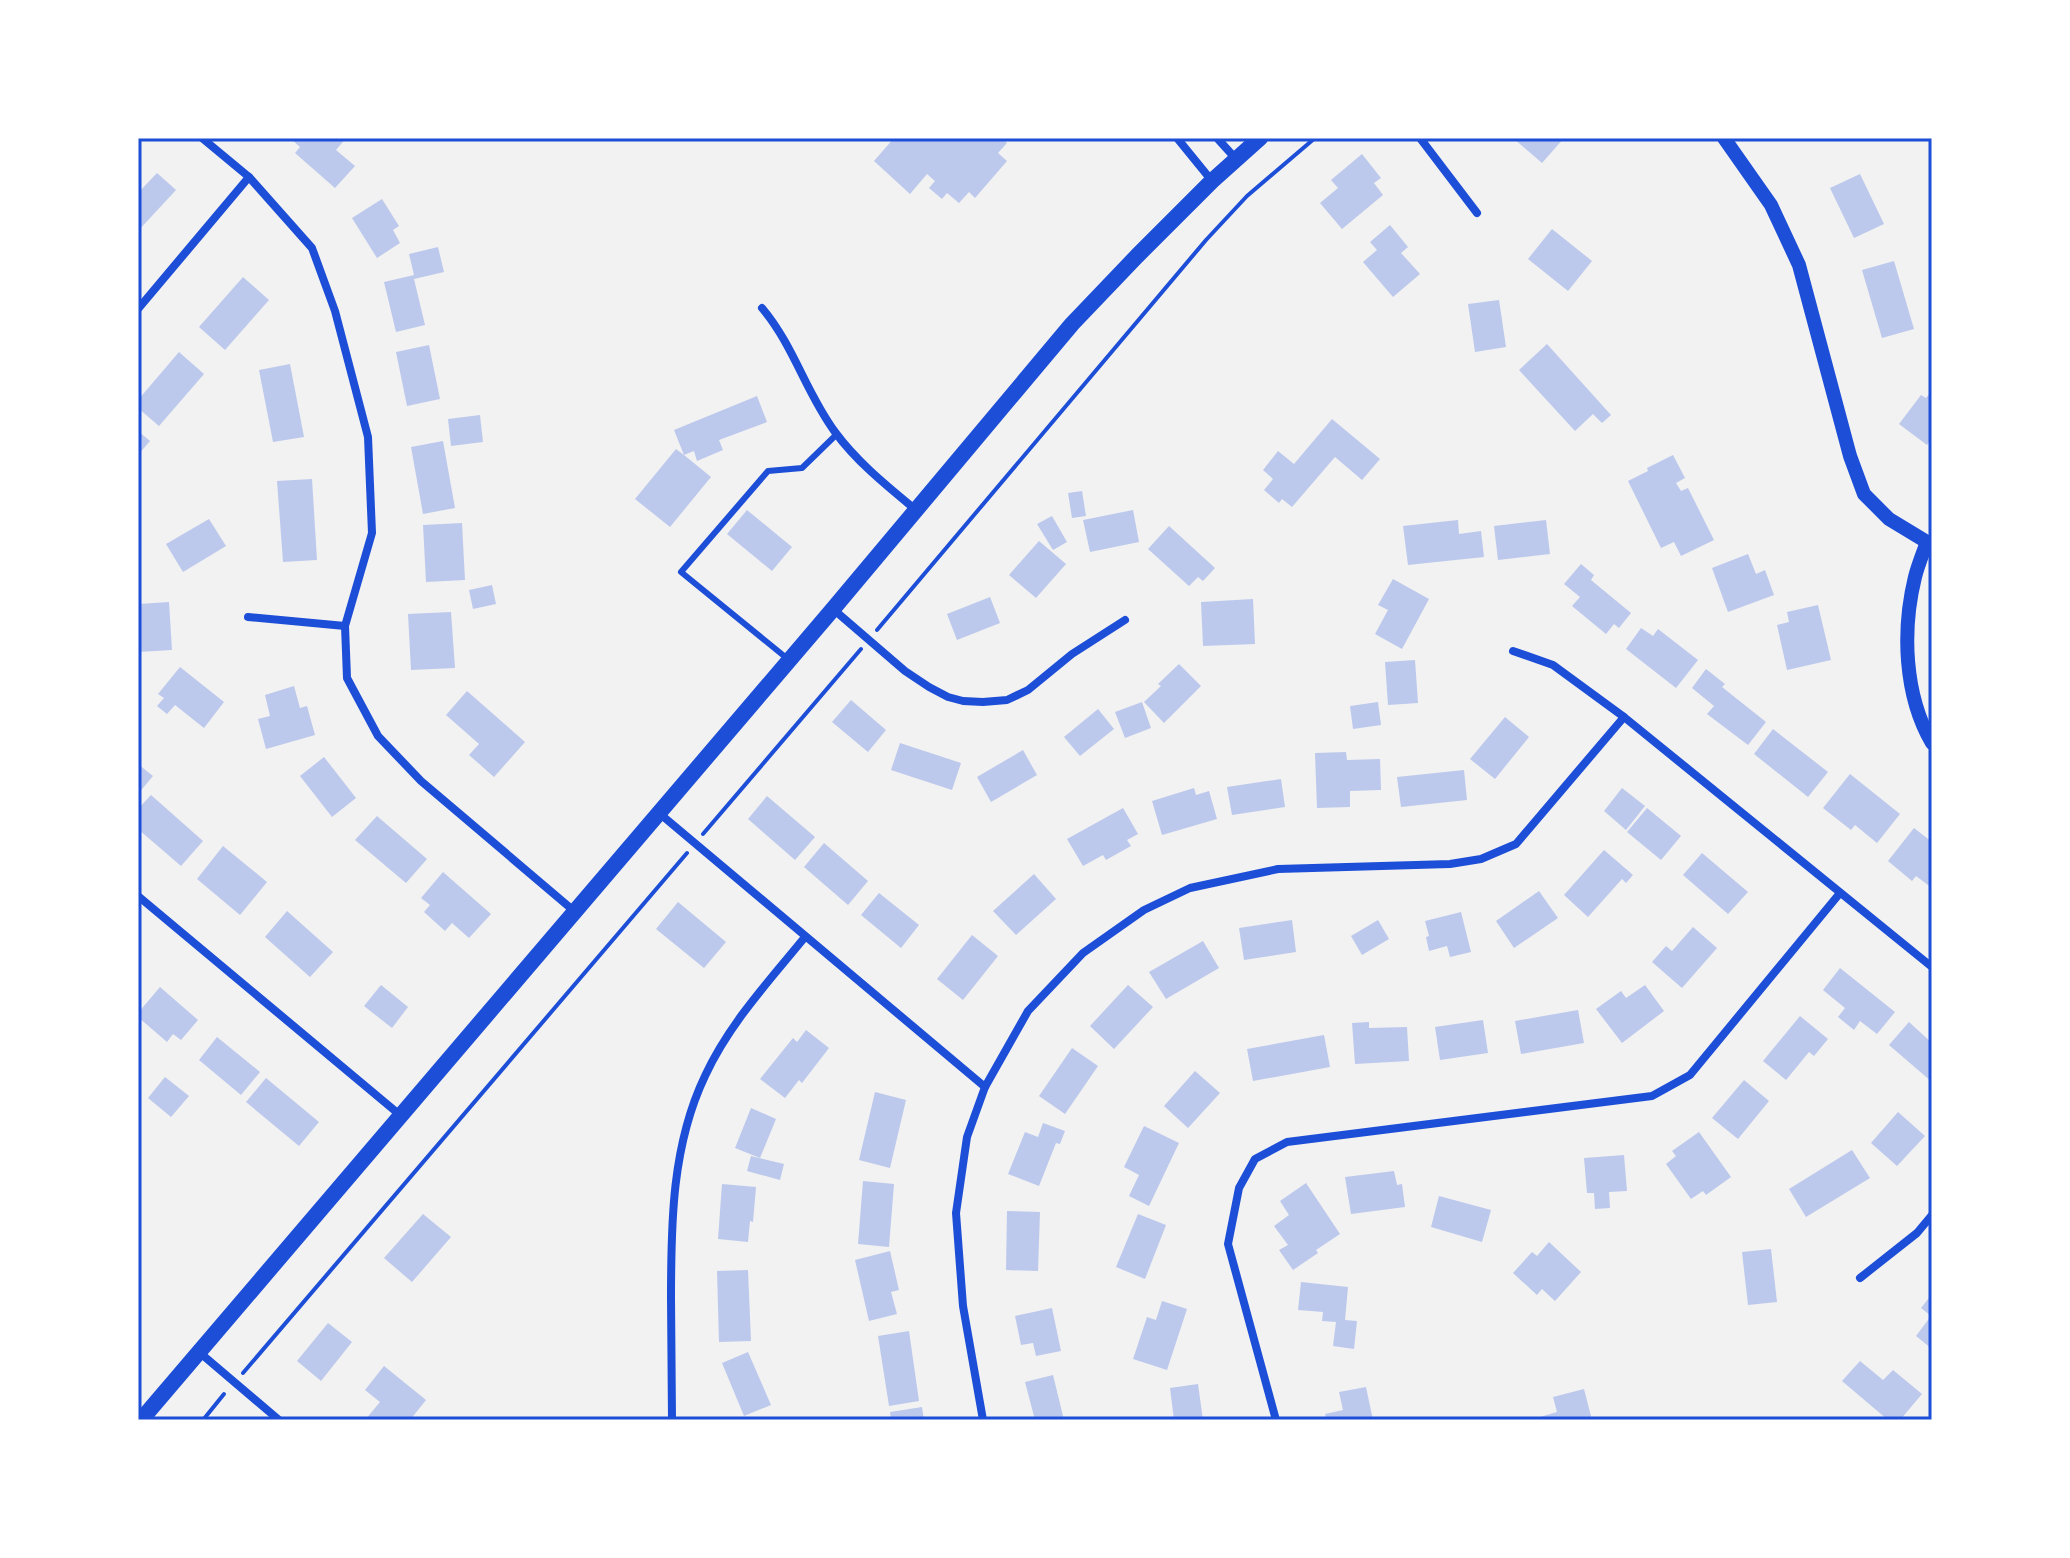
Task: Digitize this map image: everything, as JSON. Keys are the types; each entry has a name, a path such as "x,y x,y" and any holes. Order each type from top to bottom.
{"main road":[{"path":"141,1420 1072,324 1130,262 1260,138"}],"street":[{"path":"202,138 249,177 312,248 335,311 368,437 372,533 345,626 347,678 378,736 421,781 574,911"},
{"path":"1177,138 1212,181"},
{"path":"1217,138 1237,159"},
{"path":"1420,138 1477,213"},
{"path":"1724,138 1771,205 1799,265 1850,456 1864,494 1889,519 1930,538 1915,578 1906,641 1917,708 1932,743"},
{"path":"138,309 249,177"},
{"path":"762,308 783,336 837,434 876,476 917,510"},
{"path":"833,609 905,671 948,697 963,701 1007,700 1028,690 1072,654 1125,620"},
{"path":"248,617 345,626"},
{"path":"1513,651 1553,665 1624,717 1932,967"},
{"path":"983,1420 963,1306 956,1213 967,1137 985,1087 1028,1011 1083,953 1144,910 1190,888 1278,869 1450,864 1481,859 1516,844 1624,717"},
{"path":"658,813 985,1087"},
{"path":"1276,1420 1228,1244 1239,1188 1255,1159 1287,1142 1652,1096 1690,1075 1840,893"},
{"path":"138,896 400,1115"},
{"path":"672,1420 671,1233 686,1129 704,1077 723,1042 805,937"},
{"path":"1860,1278 1917,1233 1932,1215"},
{"path":"199,1352 279,1420"}],"lane":[{"path":"789,660 681,572 768,471 802,468 837,434"}],"path":[{"path":"203,1420 1206,240 1247,196 1315,138"}],"building":[{"path":"290,138 346,138 336,150 355,166 335,188 295,153 300,147"},
{"path":"894,138 1002,138 1007,143 998,153 1007,161 975,198 969,192 959,203 947,193 942,199 929,188 935,181 927,174 910,194 874,161"},
{"path":"1513,138 1564,138 1542,163"},
{"path":"1362,154 1381,178 1374,183 1383,195 1342,229 1320,203 1338,188 1331,180"},
{"path":"157,173 176,190 138,231 138,193"},
{"path":"1860,174 1884,224 1854,238 1830,188"},
{"path":"382,199 399,226 393,230 400,243 377,258 352,218"},
{"path":"1390,225 1408,247 1401,253 1420,274 1393,297 1363,262 1377,250 1370,242"},
{"path":"1552,229 1592,261 1568,291 1528,259"},
{"path":"438,247 444,272 414,279 425,325 396,332 384,282 414,275 409,254"},
{"path":"1894,261 1914,329 1882,338 1862,270"},
{"path":"243,277 269,300 225,350 199,327"},
{"path":"1499,300 1506,347 1475,352 1468,304"},
{"path":"1547,344 1611,415 1602,423 1593,414 1575,431 1519,370"},
{"path":"429,345 440,399 407,406 396,352"},
{"path":"179,352 204,374 159,426 138,408 138,400"},
{"path":"290,364 304,437 273,442 259,370"},
{"path":"1932,391 1932,439 1927,445 1899,424 1921,395 1926,398"},
{"path":"757,396 767,422 719,440 723,450 697,461 694,451 684,455 674,430"},
{"path":"480,415 483,442 451,446 448,419"},
{"path":"1332,419 1380,459 1362,480 1335,457 1292,507 1282,499 1279,503 1264,490 1273,479 1263,470 1278,451 1294,464"},
{"path":"138,431 150,441 138,455"},
{"path":"443,441 455,508 423,514 411,447"},
{"path":"676,449 711,477 670,527 635,499"},
{"path":"1673,455 1685,478 1676,483 1681,491 1688,488 1714,540 1681,556 1674,542 1661,548 1628,481"},
{"path":"312,479 317,560 283,562 277,481"},
{"path":"1082,491 1086,516 1072,518 1068,493"},
{"path":"747,510 792,547 772,571 727,534"},
{"path":"1133,510 1139,542 1090,552 1083,520"},
{"path":"1052,516 1067,542 1053,550 1037,524"},
{"path":"209,519 226,546 183,572 166,544"},
{"path":"1458,520 1459,534 1481,531 1484,557 1408,565 1403,526"},
{"path":"1546,520 1550,554 1498,560 1494,526"},
{"path":"462,523 465,580 426,582 423,525"},
{"path":"1169,526 1215,568 1203,581 1198,577 1189,586 1148,549"},
{"path":"1039,541 1066,564 1036,598 1009,575"},
{"path":"1748,554 1756,574 1765,570 1774,595 1728,612 1712,568"},
{"path":"1581,564 1594,575 1591,580 1631,613 1619,628 1614,624 1606,634 1572,606 1580,597 1564,584"},
{"path":"1393,579 1429,599 1402,649 1375,634 1388,610 1378,605"},
{"path":"492,585 496,604 473,609 469,590"},
{"path":"990,597 1000,623 957,640 947,614"},
{"path":"1253,599 1255,644 1203,646 1201,602"},
{"path":"169,602 172,650 138,652 138,631 141,631 139,604"},
{"path":"1818,605 1831,660 1787,670 1777,625 1789,622 1787,612"},
{"path":"451,612 455,668 411,670 408,614"},
{"path":"1641,628 1653,636 1658,629 1698,660 1676,688 1626,649"},
{"path":"1415,660 1418,703 1388,705 1385,662"},
{"path":"1179,664 1201,686 1164,723 1144,702"},
{"path":"180,667 224,702 204,728 175,705 167,714 157,706 164,698 158,694"},
{"path":"1706,669 1725,684 1722,687 1766,722 1748,745 1707,714 1714,706 1692,688"},
{"path":"294,686 300,708 307,706 315,735 266,749 258,719 270,716 265,695"},
{"path":"467,691 525,742 494,777 469,755 479,744 446,715"},
{"path":"851,700 886,730 868,752 832,722"},
{"path":"1142,702 1151,728 1125,738 1115,712"},
{"path":"1378,702 1381,725 1353,729 1350,706"},
{"path":"1098,709 1114,729 1080,756 1064,737"},
{"path":"1505,717 1529,737 1495,779 1470,759"},
{"path":"1773,729 1828,772 1808,797 1754,754"},
{"path":"900,743 961,763 952,790 891,770"},
{"path":"1023,750 1037,775 991,802 977,777"},
{"path":"1346,752 1347,760 1380,759 1381,790 1350,791 1350,807 1317,808 1315,753"},
{"path":"324,757 356,798 332,817 300,776"},
{"path":"138,764 153,776 138,794"},
{"path":"1464,770 1467,800 1401,807 1397,777"},
{"path":"1850,774 1900,814 1877,843 1855,825 1851,830 1823,808"},
{"path":"1281,779 1285,807 1232,815 1227,787"},
{"path":"1194,788 1196,795 1209,791 1217,819 1162,835 1152,801"},
{"path":"1622,788 1645,806 1626,830 1604,811"},
{"path":"151,795 203,841 181,866 138,829 138,809"},
{"path":"767,796 815,837 795,860 748,819"},
{"path":"1123,808 1138,834 1127,840 1131,846 1106,860 1103,855 1083,866 1067,839"},
{"path":"1647,808 1681,836 1661,860 1627,832"},
{"path":"377,816 427,859 406,883 355,840"},
{"path":"1914,828 1932,842 1932,888 1916,876 1912,881 1888,861"},
{"path":"824,843 868,881 848,905 804,867"},
{"path":"223,846 267,882 240,915 197,879"},
{"path":"1604,850 1633,875 1626,883 1622,879 1588,917 1564,895"},
{"path":"1702,853 1748,892 1728,914 1683,875"},
{"path":"443,872 491,914 469,938 452,923 445,931 424,912 430,905 421,898"},
{"path":"1034,874 1056,899 1016,935 993,911"},
{"path":"1539,891 1558,918 1514,948 1496,921"},
{"path":"879,893 919,925 901,948 861,915"},
{"path":"678,902 726,942 704,968 656,929"},
{"path":"287,911 333,952 310,977 265,937"},
{"path":"1461,912 1471,952 1450,957 1447,946 1429,951 1425,921"},
{"path":"1292,920 1296,952 1244,960 1239,928"},
{"path":"1378,920 1389,939 1362,955 1351,936"},
{"path":"1693,927 1717,948 1682,988 1652,962 1666,946 1672,951"},
{"path":"972,935 998,956 963,1000 937,979"},
{"path":"1203,941 1219,968 1166,999 1149,972"},
{"path":"1840,968 1895,1012 1877,1034 1860,1021 1854,1030 1838,1017 1845,1008 1823,990"},
{"path":"381,985 408,1007 392,1028 364,1006"},
{"path":"1128,985 1153,1007 1114,1049 1090,1026"},
{"path":"1645,985 1664,1011 1622,1043 1596,1009 1621,991 1626,998"},
{"path":"160,987 198,1020 181,1040 173,1034 167,1042 138,1017"},
{"path":"1578,1010 1584,1043 1521,1054 1515,1021"},
{"path":"1800,1016 1828,1039 1814,1056 1809,1052 1786,1080 1763,1061"},
{"path":"1483,1020 1488,1053 1440,1060 1435,1027"},
{"path":"1369,1022 1369,1028 1407,1027 1409,1061 1355,1064 1352,1023"},
{"path":"1909,1022 1932,1043 1932,1082 1889,1045"},
{"path":"806,1030 829,1048 802,1083 799,1080 785,1098 760,1079 793,1038 797,1042"},
{"path":"1324,1035 1330,1067 1253,1081 1247,1049"},
{"path":"217,1037 260,1072 241,1095 199,1060"},
{"path":"1072,1048 1098,1066 1065,1114 1039,1096"},
{"path":"1195,1071 1220,1093 1188,1128 1164,1106"},
{"path":"165,1077 189,1096 171,1117 148,1098"},
{"path":"266,1078 319,1122 299,1146 246,1102"},
{"path":"1744,1080 1769,1101 1738,1139 1712,1118"},
{"path":"875,1092 906,1100 890,1168 859,1160"},
{"path":"751,1108 776,1119 760,1158 735,1148"},
{"path":"1898,1112 1925,1136 1897,1166 1871,1143"},
{"path":"1043,1123 1065,1131 1060,1144 1056,1143 1039,1186 1008,1174 1025,1132 1038,1137"},
{"path":"1144,1126 1179,1143 1149,1206 1129,1196 1139,1175 1124,1167"},
{"path":"1699,1132 1731,1177 1706,1195 1703,1191 1691,1199 1666,1164 1676,1156 1672,1151"},
{"path":"1852,1150 1870,1178 1806,1217 1789,1189"},
{"path":"1624,1155 1627,1191 1609,1192 1610,1208 1595,1209 1594,1193 1587,1193 1584,1158"},
{"path":"751,1156 784,1164 780,1180 747,1171"},
{"path":"1394,1171 1397,1185 1402,1184 1405,1207 1351,1214 1345,1177"},
{"path":"863,1181 894,1184 889,1247 858,1244"},
{"path":"1306,1183 1340,1234 1293,1270 1279,1250 1288,1245 1274,1226 1289,1215 1280,1201"},
{"path":"722,1184 756,1187 748,1242 718,1239"},
{"path":"1439,1196 1491,1210 1482,1242 1431,1227"},
{"path":"1007,1211 1040,1212 1038,1271 1006,1270"},
{"path":"423,1214 451,1237 412,1282 384,1258"},
{"path":"1138,1214 1166,1225 1145,1279 1116,1267"},
{"path":"1549,1242 1581,1272 1555,1301 1542,1289 1537,1295 1513,1273 1532,1252 1537,1256"},
{"path":"1771,1249 1777,1302 1748,1305 1742,1252"},
{"path":"890,1251 899,1290 891,1292 897,1314 869,1321 855,1260"},
{"path":"748,1270 751,1341 719,1342 717,1271"},
{"path":"1301,1282 1348,1287 1345,1320 1357,1321 1354,1349 1333,1346 1336,1322 1322,1321 1323,1312 1298,1310"},
{"path":"1932,1294 1932,1349 1916,1336 1931,1316 1921,1308"},
{"path":"1162,1301 1187,1309 1167,1370 1133,1359 1147,1317 1156,1320"},
{"path":"1052,1308 1061,1351 1036,1356 1033,1343 1021,1345 1015,1316"},
{"path":"328,1323 352,1342 321,1381 297,1361"},
{"path":"909,1331 919,1401 889,1406 878,1336"},
{"path":"748,1352 771,1405 744,1416 722,1363"},
{"path":"1860,1361 1883,1380 1893,1370 1922,1394 1900,1420 1888,1420 1842,1381"},
{"path":"384,1366 426,1400 410,1420 365,1420 380,1402 365,1390"},
{"path":"1053,1375 1064,1420 1035,1420 1025,1382"},
{"path":"1198,1384 1203,1420 1174,1420 1170,1388"},
{"path":"1366,1387 1373,1420 1327,1420 1325,1414 1343,1410 1339,1392"},
{"path":"1584,1389 1592,1420 1530,1420 1557,1412 1553,1397"},
{"path":"922,1407 924,1420 891,1420 890,1412"}]}
